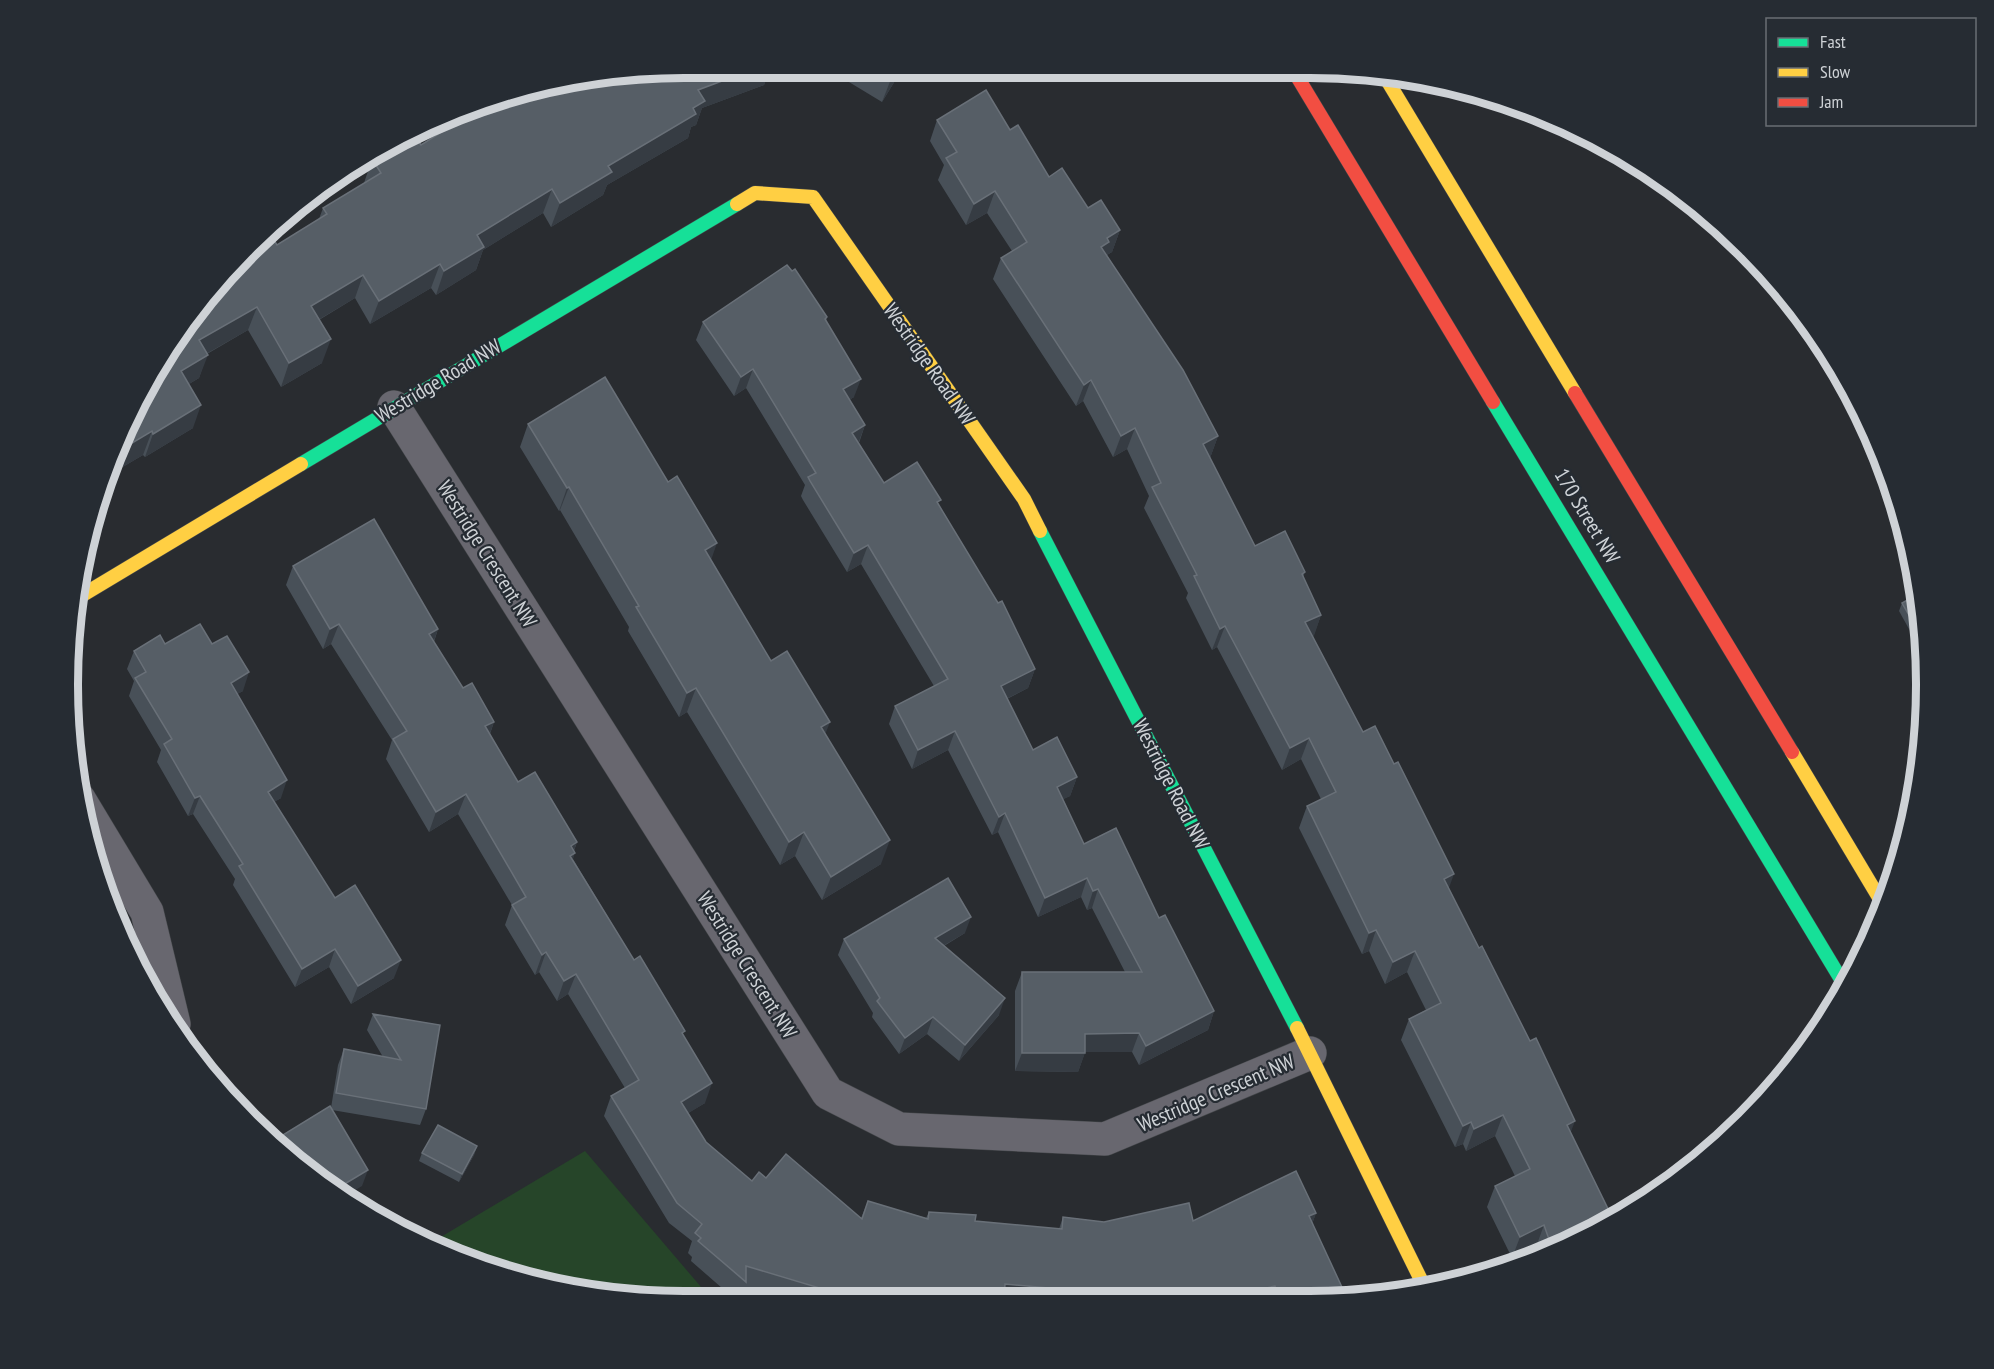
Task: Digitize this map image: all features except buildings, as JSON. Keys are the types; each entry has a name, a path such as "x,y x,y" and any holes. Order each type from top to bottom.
{"street":[{"name":"170 Street NW","path":"1298,78 1840,978"},
{"path":"1389,83 1878,896"},
{"name":"Westridge Road NW","path":"85,592 755,193 813,197 1024,499 1310,1053 1421,1280"},
{"name":"Westridge Crescent NW","path":"394,407 828,1093 899,1129 1105,1139 1310,1053"},
{"path":"96,827 147,912 169,1004"}],"green space":[{"path":"585,1151 704,1291 645,1290 566,1279 490,1259 438,1238"}],"traffic: fast":[{"path":"301,464 737,204"},
{"path":"1493,402 1840,978"},
{"path":"1040,531 1297,1028"}],"traffic: slow":[{"path":"1389,83 1575,393"},
{"path":"737,204 755,193 813,197 1024,499 1040,531"},
{"path":"85,594 301,464"},
{"path":"1792,752 1878,896"},
{"path":"1297,1028 1421,1280"}],"traffic: jam":[{"path":"1298,78 1493,402"},
{"path":"1575,393 1792,752"}]}
